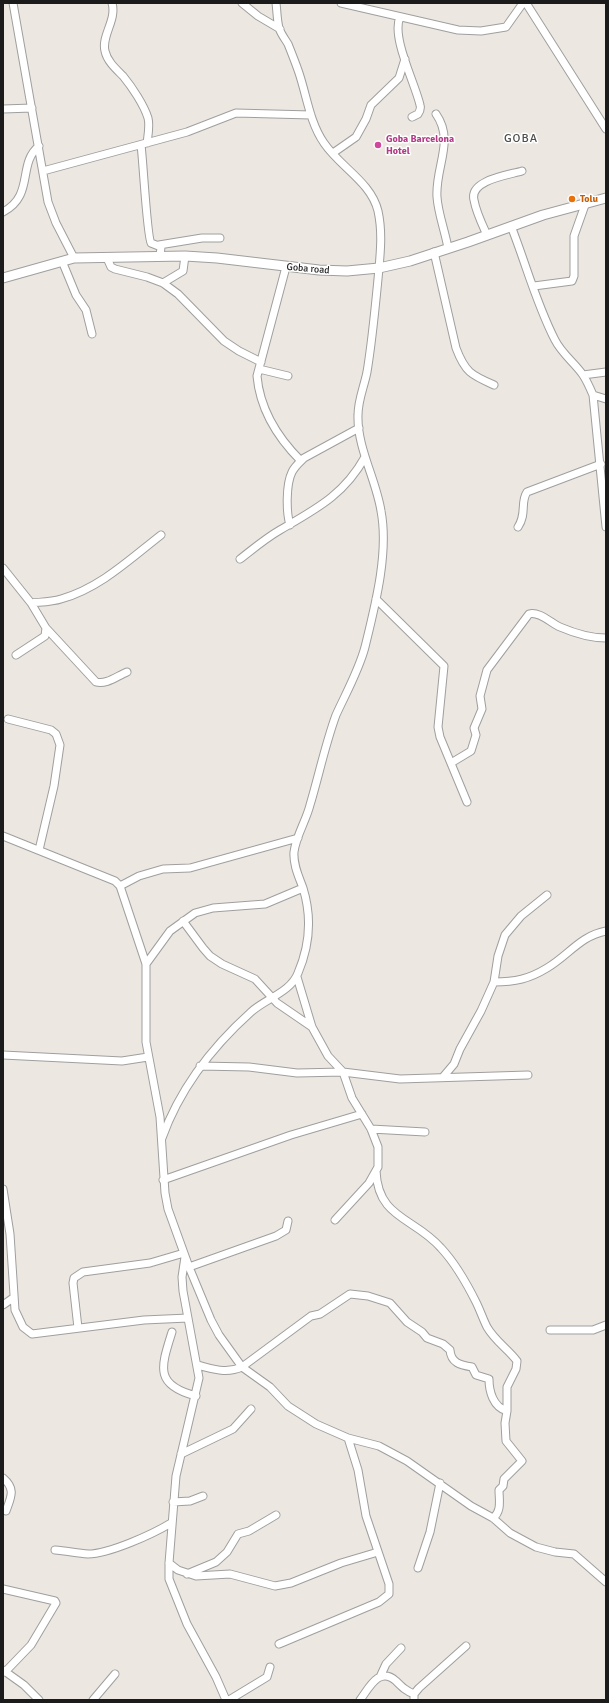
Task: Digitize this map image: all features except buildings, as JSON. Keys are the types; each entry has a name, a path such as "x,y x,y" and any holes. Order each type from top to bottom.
{"street":[{"path":"13,3 48,202 56,223 74,258"},
{"path":"112,3 114,9 105,44 105,52 111,63 126,80 146,113 149,126 144,144 148,237 152,243 160,245 202,238 220,238"},
{"path":"242,3 258,16 280,29"},
{"path":"162,1138 176,1104 200,1066 234,1028 256,1007 281,992 297,977 307,945 310,925 307,903 295,866 294,852 310,806 320,763 336,718 364,652 376,599 384,530 381,509 365,457 357,418 359,400 367,373 379,268 381,237 375,202 357,178 333,153 319,134 311,115 299,74 289,47 280,29 276,3"},
{"path":"341,3 458,30 491,30 506,27 524,3 606,130"},
{"path":"400,17 397,26 410,80 420,105 418,114 412,117"},
{"path":"333,153 351,141 360,132 371,106 399,78 405,59"},
{"path":"3,109 32,108"},
{"path":"43,171 187,132 236,113 311,115"},
{"path":"436,114 444,129 446,140 437,198 448,248"},
{"path":"3,212 15,203 24,187 28,159 31,153 39,146"},
{"path":"487,235 473,198 474,190 481,183 522,171"},
{"name":"Goba road","path":"3,278 74,258 185,256 217,258 286,267 347,271 379,268 448,248 511,226 606,198"},
{"path":"534,286 572,281 574,276 574,236 585,204"},
{"path":"511,226 534,286 539,308 556,342 583,375 593,395 606,527"},
{"path":"160,245 162,248 160,256"},
{"path":"434,252 456,348 461,360 468,372 474,377 494,385"},
{"path":"163,283 183,271 185,256"},
{"path":"107,258 111,267 115,269 147,277 163,283 178,294 224,340 260,365 288,376"},
{"path":"62,261 76,295 86,310 92,334"},
{"path":"286,267 260,365 258,383 269,420 282,439 301,460"},
{"path":"583,375 606,372"},
{"path":"593,395 606,399"},
{"path":"290,525 287,507 291,473 301,460 359,428"},
{"path":"240,559 290,525 309,515 340,492 356,474 365,457"},
{"path":"518,527 523,520 524,500 527,492 601,464"},
{"path":"31,604 61,599 89,587 118,570 161,535"},
{"path":"3,568 31,604 46,628 96,682 101,684 127,672"},
{"path":"376,599 444,666 438,727 440,737 467,802"},
{"path":"451,763 471,751 476,735 474,728 482,709 480,696 487,670 529,614 536,614 560,627 581,634 606,638"},
{"path":"16,655 45,636 46,628"},
{"path":"8,719 51,730 56,734 60,745 54,786 39,850"},
{"path":"3,836 114,881 120,886 146,964 146,1042 160,1117 163,1180 168,1210 189,1267 219,1335 242,1367 270,1387 288,1406 316,1424 348,1438 379,1446 407,1461 471,1506 493,1518 510,1533 536,1547 555,1552 574,1554 606,1582"},
{"path":"120,886 139,876 163,869 190,868 298,838"},
{"path":"146,964 170,931 195,913 213,908 265,904 303,888"},
{"path":"443,1077 454,1064 494,982 501,943 510,927 547,895"},
{"path":"183,921 210,956 222,964 255,979 282,1007 312,1027"},
{"path":"494,982 515,982 534,975 547,968 588,936 606,931"},
{"path":"297,977 312,1027 328,1056 343,1072 352,1098 371,1129 378,1147 378,1167 369,1183 335,1220"},
{"path":"3,1055 122,1061 148,1057"},
{"path":"200,1066 249,1067 297,1073 343,1072 400,1079 528,1075"},
{"path":"163,1180 291,1135 362,1114"},
{"path":"371,1129 425,1132"},
{"path":"376,1171 379,1194 388,1208 416,1226 442,1248 476,1301 487,1327 501,1345 511,1353 517,1361 516,1369 507,1386 507,1411 505,1423 506,1441 522,1460 504,1479 503,1486 499,1490 499,1509 493,1518"},
{"path":"3,1190 11,1241 13,1298 18,1318 23,1327 32,1334 144,1320 188,1318"},
{"path":"189,1267 276,1236 286,1230 288,1221"},
{"path":"185,1255 182,1277 199,1378 176,1476 168,1563 169,1579 178,1604 226,1700"},
{"path":"78,1328 73,1283 74,1278 77,1275 150,1263 185,1255"},
{"path":"198,1365 223,1372 233,1371 242,1367 311,1316 325,1310 345,1296 355,1294 362,1295 390,1303 407,1322 422,1332 427,1338 442,1344 450,1350 450,1356 454,1362 459,1365 472,1367 476,1375 489,1379 489,1389 494,1400 503,1410 507,1411"},
{"path":"3,1305 13,1298"},
{"path":"550,1330 593,1330 606,1326"},
{"path":"172,1332 163,1361 165,1377 173,1388 196,1396"},
{"path":"181,1454 233,1429 251,1408"},
{"path":"279,1644 387,1597 389,1594 389,1584 366,1516 358,1470 348,1438"},
{"path":"3,1478 10,1483 11,1490 6,1511"},
{"path":"418,1568 430,1532 440,1483"},
{"path":"173,1502 190,1501 203,1496"},
{"path":"187,1574 216,1562 227,1552 238,1534 249,1531 276,1515"},
{"path":"55,1550 88,1554 102,1552 149,1535 171,1523"},
{"path":"168,1563 187,1574 202,1577 230,1574 276,1586 291,1583 378,1552"},
{"path":"3,1589 55,1601 56,1603 31,1644 4,1671 24,1685 39,1700"},
{"path":"380,1677 388,1676 395,1680 414,1697 418,1688 466,1646"},
{"path":"360,1700 370,1685 380,1677 386,1664 401,1648"},
{"path":"229,1700 267,1676 270,1667"},
{"path":"93,1700 115,1674"}],"place":[{"name":"Goba Barcelona Hotel","path":"378,145"},
{"name":"Tolu","path":"572,199"}],"district":[{"name":"GOBA","path":"521,139"}]}
